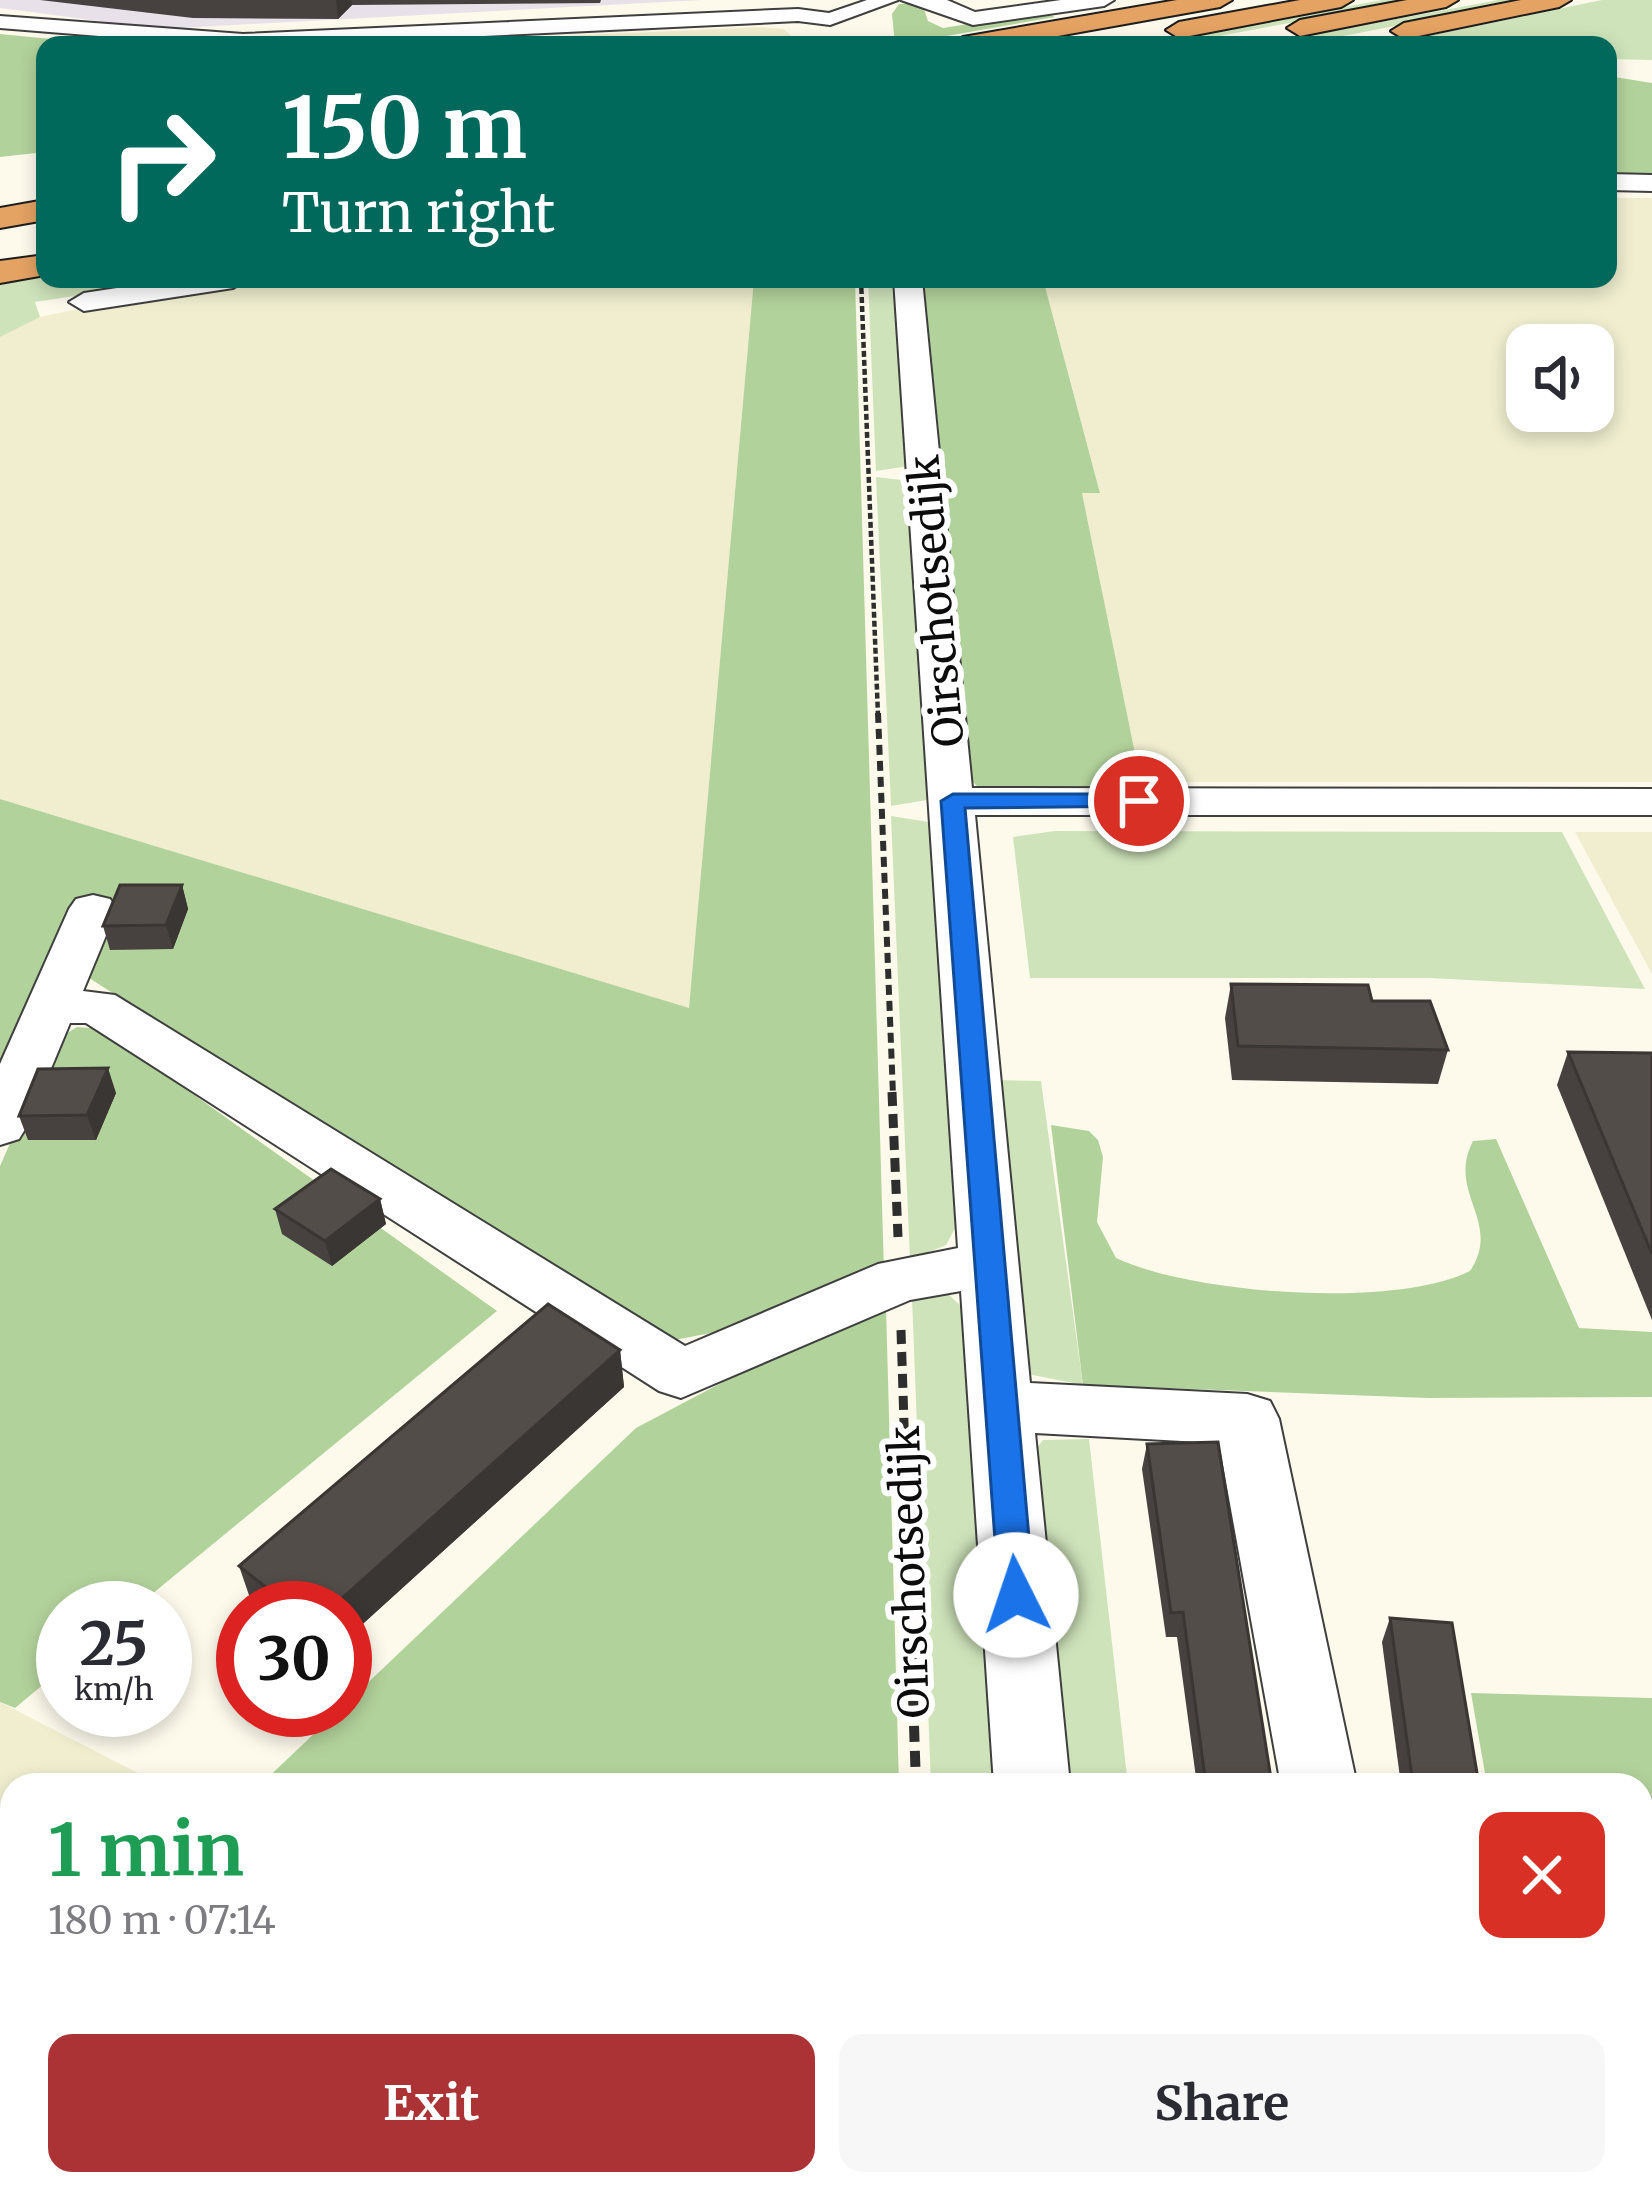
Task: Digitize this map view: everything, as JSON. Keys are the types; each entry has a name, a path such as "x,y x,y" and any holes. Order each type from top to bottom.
{"highway":[{"path":"1014,36 1220,0"},
{"path":"1143,36 1341,0"},
{"path":"1256,36 1446,0"},
{"path":"1376,36 1559,0"},
{"path":"0,215 36,210"},
{"path":"0,241 36,235"},
{"path":"0,272 36,266"}],"street":[{"path":"911,0 932,1 973,19 1104,0"},
{"path":"387,36 798,15 830,19 888,2"},
{"path":"158,36 204,10"},
{"path":"830,19 855,36"},
{"path":"0,22 135,36"},
{"path":"1617,182 1652,183"},
{"path":"84,302 174,288"},
{"name":"Oirschotsedijk","path":"909,288 1031,1773"},
{"path":"953,801 1652,802"},
{"path":"0,1126 93,909"},
{"path":"52,1006 97,1007 680,1374 899,1280 989,1264"},
{"path":"1001,1406 1247,1419 1317,1773"}],"path":[{"name":"Oirschotsedijk","path":"861,288 916,1773"}],"shaded area":[{"path":"0,0 702,0 159,29 0,8"},
{"path":"760,27 784,29 791,36 564,36"},
{"path":"1617,198 1652,198 1652,782 1140,782 1082,493 1100,492 1045,288 1617,288"},
{"path":"210,288 753,288 689,1009 0,799 0,336 40,317"},
{"path":"1575,832 1652,832 1652,974"},
{"path":"0,1702 36,1721 36,1737 68,1737 138,1773 0,1773"}],"green space":[{"path":"1382,0 1413,0 1219,36 1188,36"},
{"path":"1498,0 1529,0 1343,36 1306,36"},
{"path":"1602,0 1652,0 1652,60 1617,59 1617,36 1428,36"},
{"path":"922,3 928,21 943,28 1042,12 1055,17 946,36 894,36 892,14 899,4"},
{"path":"0,34 36,38 36,153 0,157"},
{"path":"1617,77 1652,83 1652,174 1617,174"},
{"path":"36,275 36,288 128,288 35,302 40,317 0,337 0,281"},
{"path":"753,288 855,288 884,1272 768,1322 664,1342 89,978 116,904 71,905 0,1070 0,799 689,1008"},
{"path":"868,288 896,288 909,466 876,471"},
{"path":"920,288 1045,288 1100,493 1082,493 1143,793 980,789 970,779"},
{"path":"876,477 910,481 933,799 891,806"},
{"path":"891,816 935,823 960,1219 946,1245 910,1260"},
{"path":"1055,831 1562,832 1645,989 1430,978 1030,978 1013,837"},
{"path":"77,1027 102,1029 497,1311 168,1581 36,1581 36,1690 15,1708 0,1702 0,1166 55,1041"},
{"path":"996,1080 1041,1081 1083,1385 1023,1373"},
{"path":"1051,1125 1089,1131 1098,1140 1103,1157 1097,1222 1116,1258 1193,1281 1293,1292 1394,1290 1470,1271 1481,1237 1466,1159 1473,1141 1496,1139 1579,1328 1652,1332 1652,1397 1428,1398 1083,1385"},
{"path":"946,1292 965,1310 1000,1773 931,1773 912,1298"},
{"path":"886,1306 899,1773 273,1773 311,1737 372,1737 372,1679 636,1428 789,1347"},
{"path":"1089,1439 1127,1773 1060,1773 1030,1457 1043,1440"},
{"path":"1471,1693 1652,1698 1652,1773 1485,1773"}],"building":[{"path":"120,885 182,885 166,925 103,926"},
{"path":"1231,984 1368,985 1372,1001 1430,1001 1448,1050 1238,1046"},
{"path":"1568,1052 1652,1053 1652,1254"},
{"path":"108,1068 87,1115 19,1116 38,1069"},
{"path":"331,1169 380,1199 325,1241 275,1209"},
{"path":"548,1304 620,1350 361,1581 258,1581 239,1566"},
{"path":"1218,1442 1270,1773 1204,1773 1183,1612 1171,1613 1147,1444"},
{"path":"1390,1618 1452,1623 1477,1773 1411,1773"}],"route":[{"path":"1016,1595 953,801 1139,801"}]}
